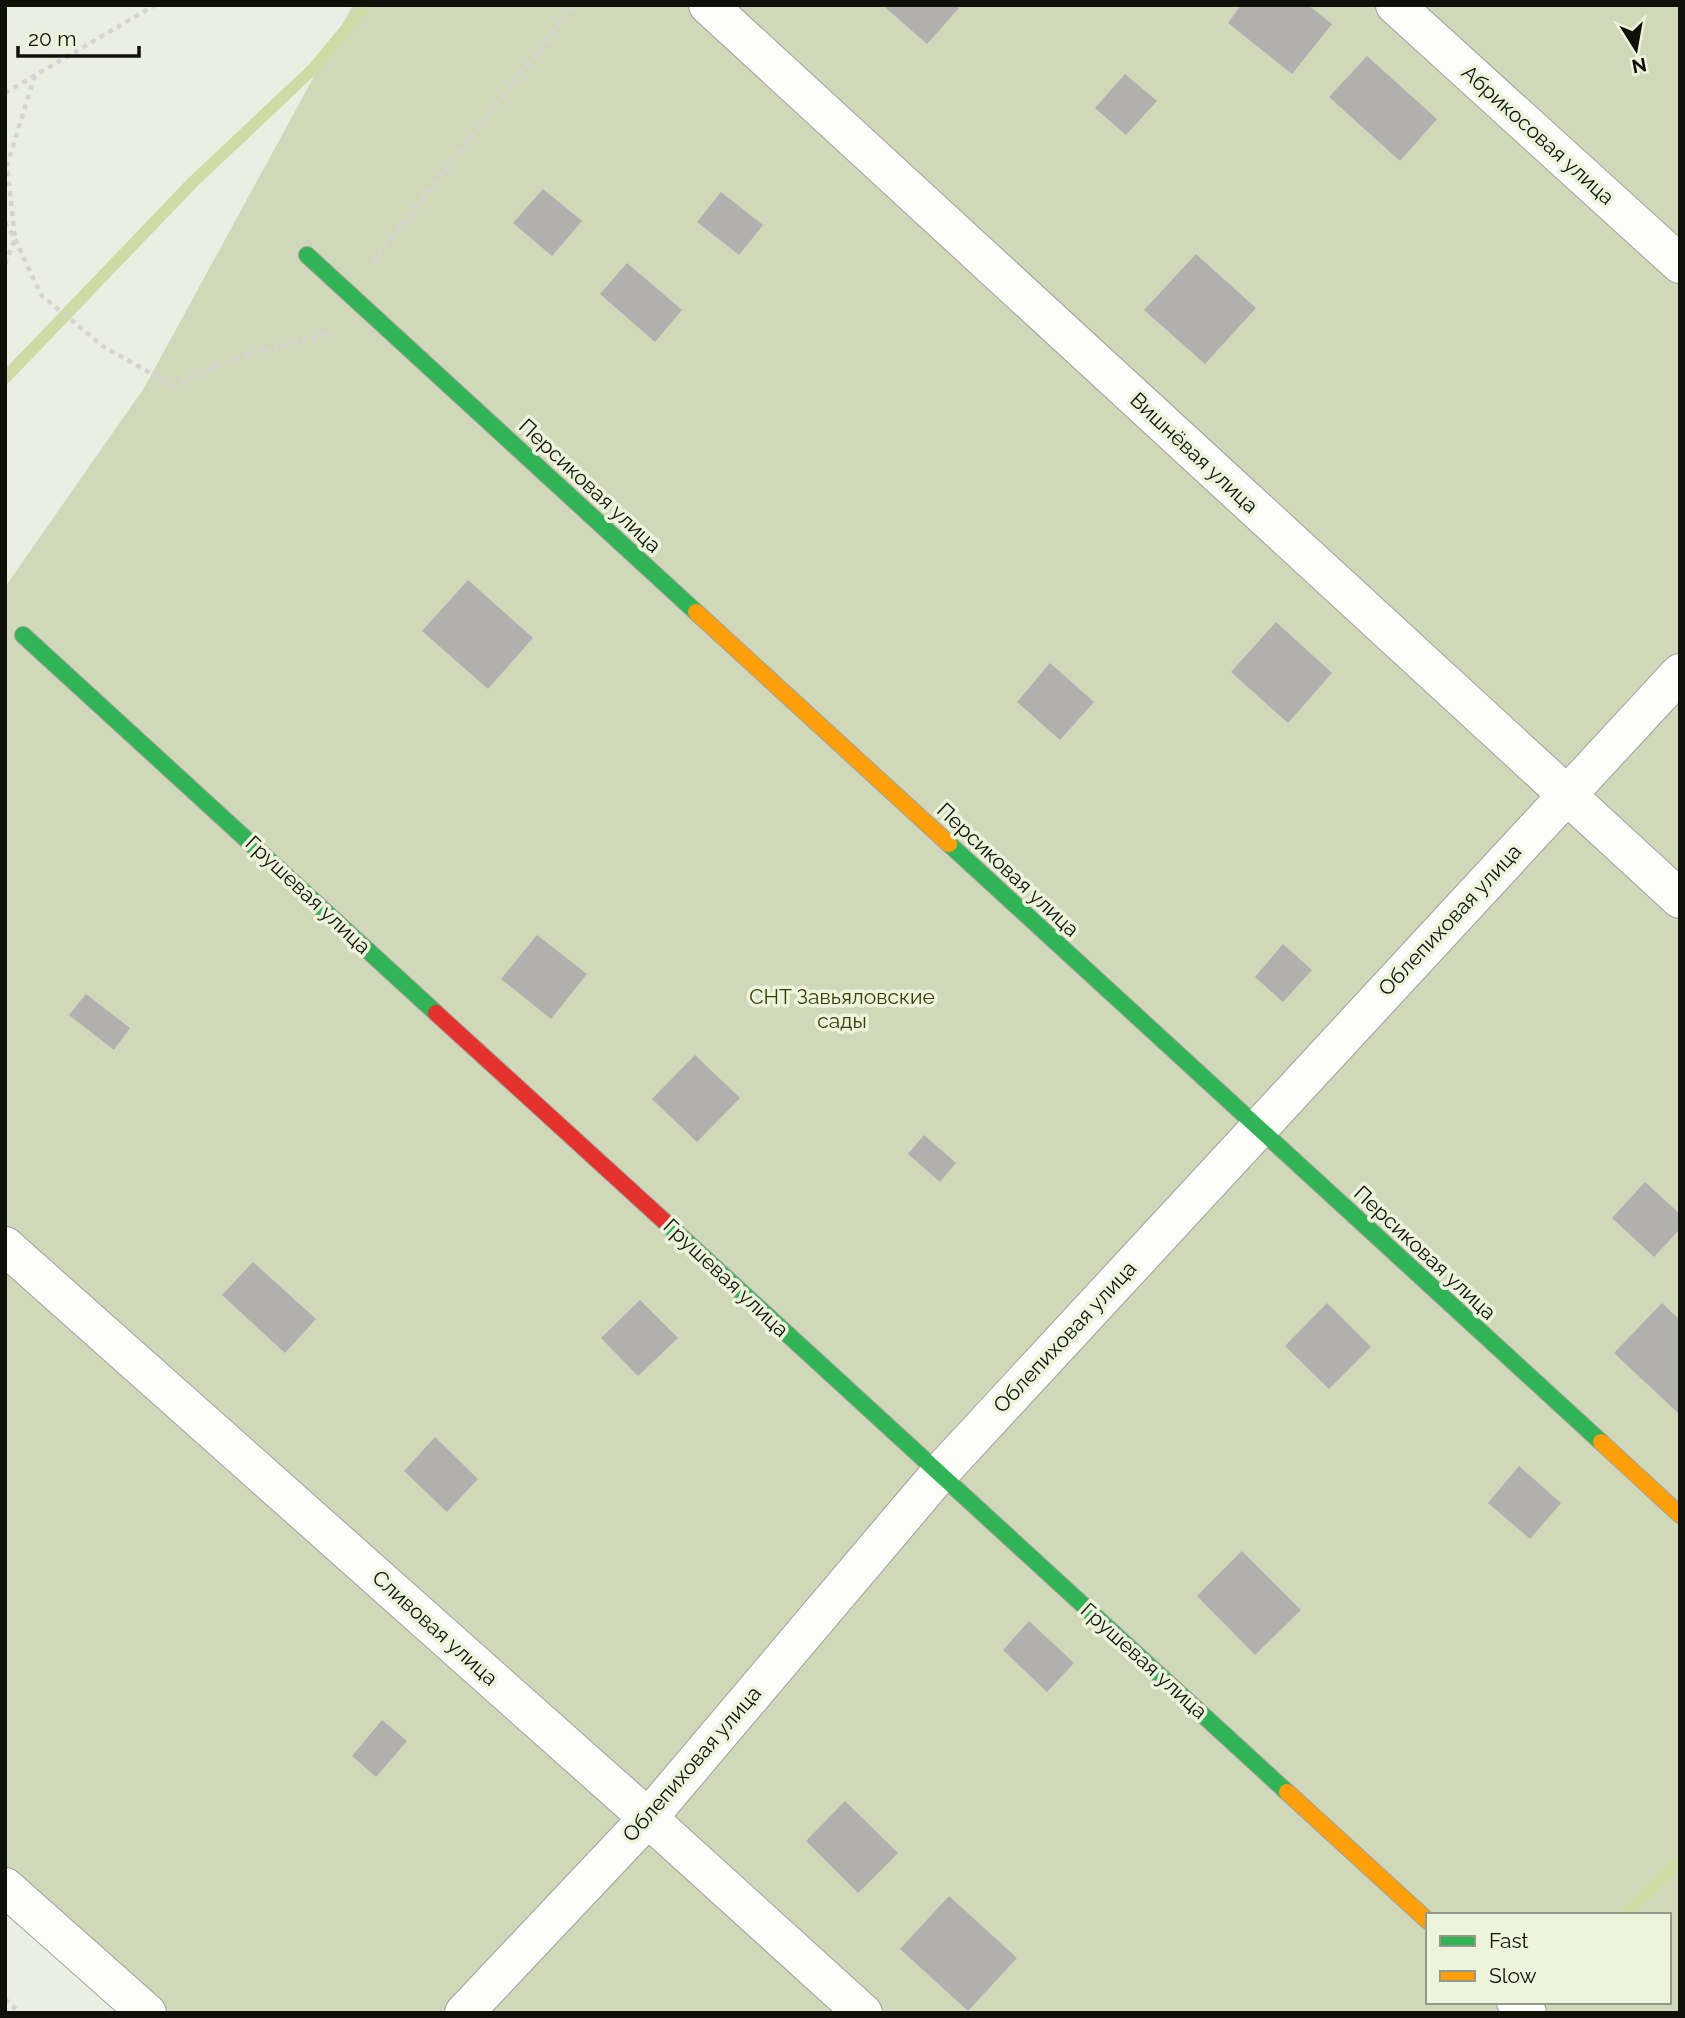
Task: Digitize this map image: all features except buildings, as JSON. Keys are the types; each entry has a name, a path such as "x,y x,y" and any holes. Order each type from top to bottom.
{"street":[{"name":"Вишнёвая улица","path":"708,5 1680,900"},
{"name":"Абрикосовая улица","path":"1395,5 1680,264"},
{"name":"Персиковая улица","path":"307,255 1680,1516"},
{"name":"Грушевая улица","path":"23,635 1426,1920"},
{"name":"Облепиховая улица","path":"464,2013 648,1818 939,1474 1680,673"},
{"name":"Сливовая улица","path":"5,1246 863,2013"},
{"path":"5,1887 147,2013"}],"path":[{"path":"5,93 155,5"},
{"path":"349,293 575,5"},
{"path":"5,264 15,239 7,165 35,75"},
{"path":"5,222 41,295 104,347 174,386 229,360 378,319"},
{"path":"5,1999 20,2013"}],"green space":[{"name":"СНТ Завьяловские сады","path":"353,5 1680,5 1680,2013 121,2013 5,1906 5,587 144,388"}],"waterway":[{"path":"5,378 193,182 314,68 366,5"},
{"path":"1627,1913 1680,1860"}],"traffic: fast":[{"path":"307,255 696,612"},
{"path":"23,635 436,1013"},
{"path":"949,844 1601,1442"},
{"path":"664,1221 1287,1792"}],"traffic: slow":[{"path":"696,612 949,844"},
{"path":"1601,1442 1680,1515"},
{"path":"1287,1792 1426,1919"}],"traffic: jam":[{"path":"436,1013 664,1221"}]}
